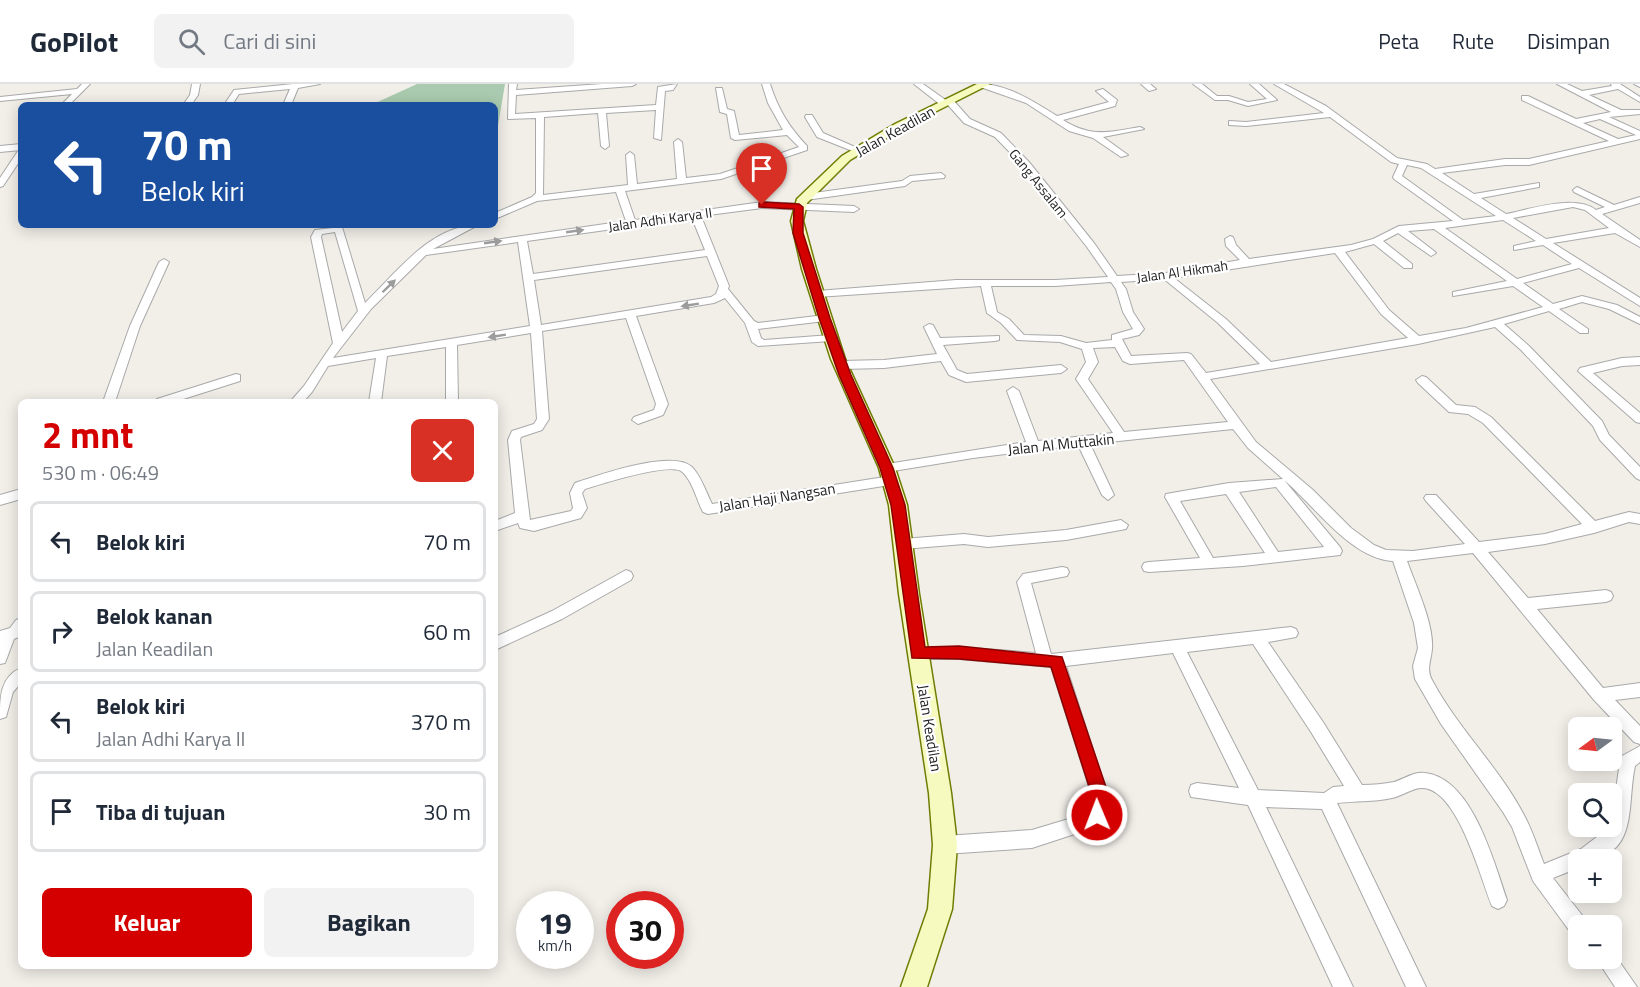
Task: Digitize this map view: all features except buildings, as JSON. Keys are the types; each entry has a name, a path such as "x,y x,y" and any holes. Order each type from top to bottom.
{"main road":[{"name":"Jalan Keadilan","path":"914,987 921,973 940,909 945,845 940,793 898,505 889,474 831,338 798,233 802,202 822,179 858,150 889,131 984,85"}],"street":[{"path":"69,102 86,84"},
{"path":"189,102 194,94 196,84"},
{"path":"230,102 239,88 295,87 316,84"},
{"path":"632,84 513,89 511,117 658,107"},
{"path":"658,138 658,107 661,89 670,88 673,84"},
{"path":"498,215 536,199 728,175 805,147 789,132 772,103 766,84"},
{"name":"Gang Assalam","path":"918,84 947,103 967,121 993,132 1011,147 1080,230 1121,288 1128,312 1139,329 1135,333 1116,337 1119,343"},
{"path":"1197,84 1215,98 1229,98 1248,104 1273,100 1254,84"},
{"path":"1278,84 1332,114 1394,160 1404,164 1424,166 1434,172 1640,303"},
{"path":"1561,84 1618,112"},
{"path":"984,85 1000,93 1029,100 1072,129 1096,136 1124,154"},
{"path":"1581,94 1616,86 1640,100"},
{"path":"288,102 295,87"},
{"path":"719,90 724,112 730,111 735,138 789,132"},
{"path":"1056,119 1112,104 1112,100 1100,91"},
{"path":"0,99 79,92"},
{"path":"1525,98 1617,142"},
{"path":"602,111 605,146"},
{"path":"1576,122 1618,112 1640,112"},
{"path":"1233,123 1246,124 1332,114"},
{"path":"536,199 540,190 540,116"},
{"path":"808,117 820,135 858,150"},
{"path":"1603,117 1640,136"},
{"path":"1096,136 1140,129"},
{"path":"1434,172 1505,162 1529,162 1640,136"},
{"path":"678,142 682,181"},
{"path":"0,149 18,147"},
{"path":"630,155 633,187"},
{"path":"0,184 18,156"},
{"path":"0,167 11,164"},
{"path":"1404,164 1397,177 1461,223"},
{"path":"802,202 905,183 910,179 940,176"},
{"path":"1471,196 1536,185"},
{"path":"620,189 630,223"},
{"path":"1577,190 1614,208"},
{"path":"802,202 854,209"},
{"name":"Jalan Adhi Karya II","path":"422,253 768,204 802,202"},
{"path":"1595,213 1638,202"},
{"name":"Jalan Al Hikmah","path":"817,294 896,286 984,282 1055,283 1166,276 1338,250 1376,241 1399,229 1506,217 1573,204 1595,213"},
{"path":"1595,213 1640,244"},
{"path":"695,214 711,252 723,290 750,323 756,340 769,345 831,338"},
{"path":"1436,226 1584,331"},
{"path":"299,399 363,311 422,253 459,228"},
{"path":"339,343 319,252 318,232 339,229 363,311"},
{"path":"1399,229 1431,253"},
{"path":"1517,248 1617,230"},
{"path":"498,525 522,516 514,440 516,434 538,427 542,422 536,329 522,238"},
{"path":"440,239 461,247"},
{"path":"1230,239 1231,246 1247,262"},
{"path":"1376,241 1408,266"},
{"path":"1338,250 1385,312 1418,341"},
{"path":"527,278 711,252"},
{"path":"110,399 135,326 164,262"},
{"path":"1457,294 1516,282 1580,265"},
{"path":"1166,276 1222,321 1269,366"},
{"path":"984,282 989,292 992,313 1005,321 1021,338 1061,339 1088,347 1119,343 1127,359 1131,360 1188,356 1252,445 1285,480 1369,549 1399,557 1545,539 1629,518 1640,519"},
{"path":"325,363 707,302 722,296 723,290"},
{"path":"1203,376 1418,341 1498,324 1570,301 1588,300 1612,307 1640,321"},
{"path":"630,315 662,404 659,412 638,420"},
{"path":"750,323 762,326 825,318"},
{"path":"1498,324 1525,348 1598,424 1604,437 1640,475"},
{"path":"929,327 953,372 966,378 1061,369"},
{"path":"936,342 995,338"},
{"path":"451,342 452,399"},
{"path":"1088,347 1092,362 1082,379 1122,438"},
{"path":"375,399 382,353"},
{"path":"843,370 945,357"},
{"path":"1640,359 1584,371 1640,419"},
{"path":"170,399 236,378"},
{"path":"1422,380 1453,408 1471,410 1487,420 1594,528"},
{"path":"1013,391 1034,446"},
{"name":"Jalan Al Muttakin","path":"889,474 931,459 1236,425"},
{"path":"1082,441 1108,495"},
{"name":"Jalan Haji Nangsan","path":"522,516 525,524 534,526 566,519 576,515 580,508 576,493 580,486 660,465 684,466 690,472 708,509 889,474"},
{"path":"1210,564 1171,497 1285,480"},
{"path":"1149,567 1210,564 1335,550 1285,480"},
{"path":"1229,488 1275,558"},
{"path":"0,500 18,495"},
{"path":"1431,498 1526,604 1600,695 1640,737"},
{"path":"903,544 964,539 988,542 1066,535 1121,525"},
{"path":"1399,557 1421,623 1425,648 1421,666 1424,679 1447,719 1509,806 1519,823 1539,875 1570,915"},
{"path":"945,845 1032,838 1090,821 1097,815 1100,806 1099,793 1024,582 1028,578 1062,572"},
{"path":"498,644 556,615 626,576"},
{"path":"1526,604 1606,596"},
{"path":"0,658 4,636 15,633 18,628"},
{"path":"918,653 959,652 1051,661 1109,653 1178,648 1291,633"},
{"path":"1257,638 1317,726 1357,793"},
{"path":"1178,648 1343,987"},
{"path":"0,712 4,693 10,681 18,677"},
{"path":"1600,695 1640,690"},
{"path":"1539,875 1578,859 1607,843 1621,825 1628,761 1640,753"},
{"path":"1197,791 1253,798 1327,801 1333,795 1392,790 1422,780 1438,784 1451,796 1463,814 1483,858 1498,900"},
{"path":"1327,801 1345,844 1399,947 1416,987"},
{"path":"1614,969 1628,987"}],"green space":[{"path":"417,84 505,84 498,126 498,102 378,102"}],"route":[{"path":"762,205 799,207 798,233 808,269 838,359 887,468 898,505 918,653 959,652 1057,661 1099,793 1100,806 1097,815"}]}
